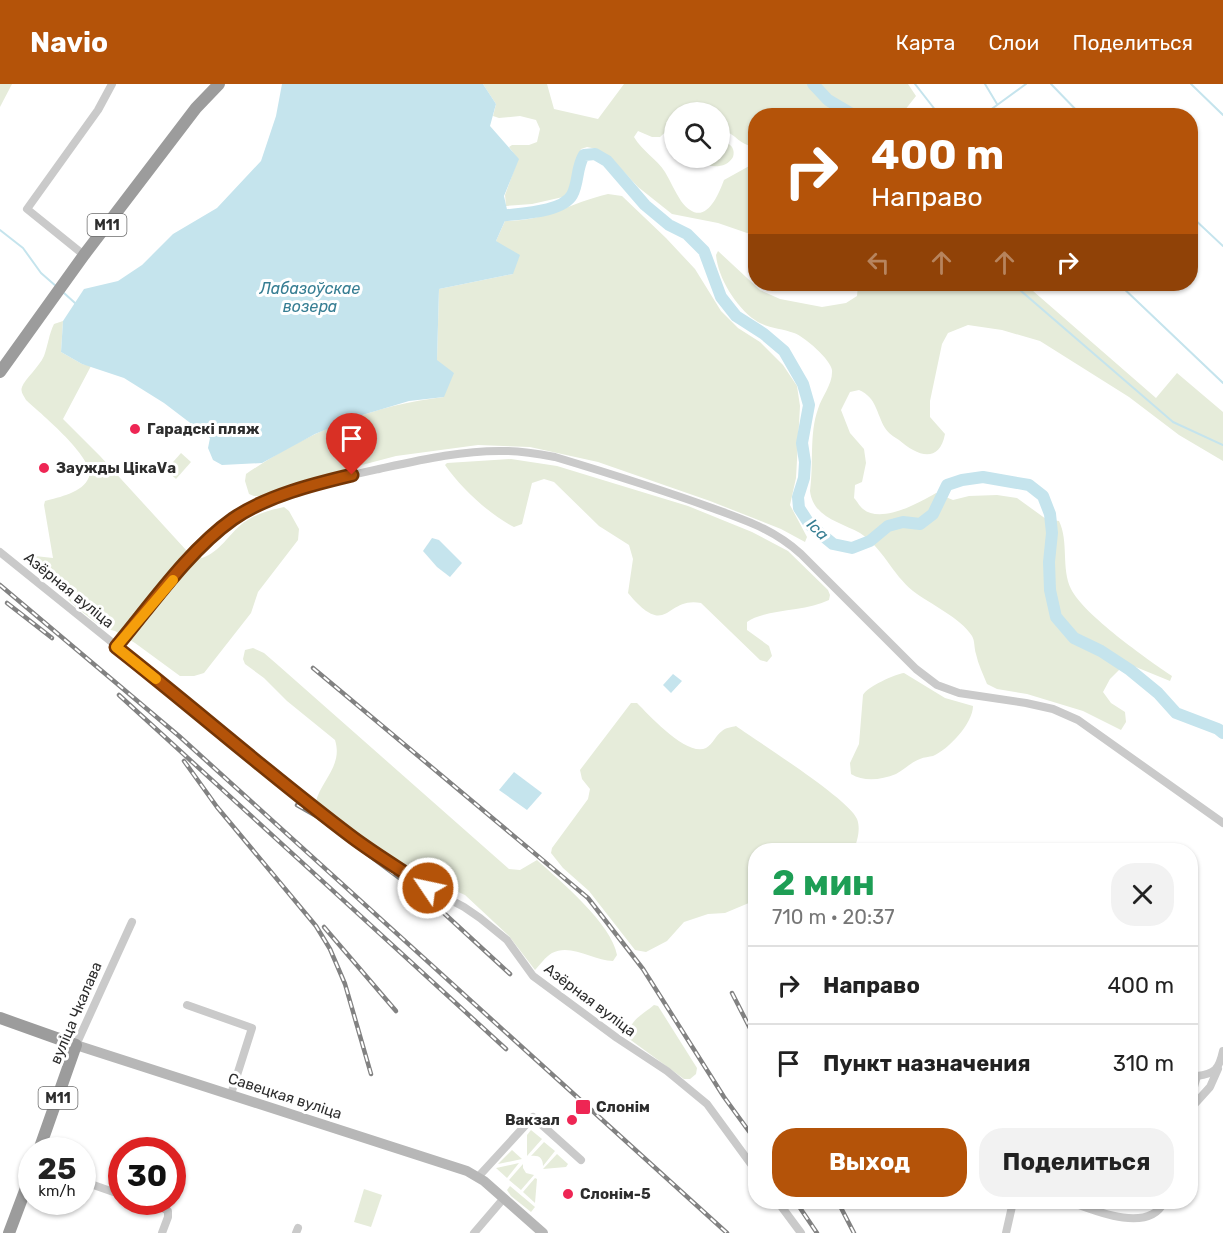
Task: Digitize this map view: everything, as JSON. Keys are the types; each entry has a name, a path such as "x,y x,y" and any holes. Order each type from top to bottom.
{"highway":[{"name":"М11","path":"0,372 54,300 84,255 196,108 219,84"},
{"name":"Савецкая вуліца","path":"0,1018 76,1045"},
{"name":"вуліца Чкалава","path":"44,1137 76,1045"},
{"path":"9,1233 18,1209"}],"main road":[{"name":"Савецкая вуліца","path":"76,1045 457,1167 478,1177 543,1233"}],"street":[{"path":"84,255 27,209 98,110 112,84"},
{"path":"116,647 200,548 234,519 261,504 326,481 459,453 505,451 534,453 565,460 681,497 756,525 783,538 916,669 936,685 959,693 1053,709 1078,720 1223,823"},
{"name":"Азёрная вуліца","path":"0,552 353,838 428,888 480,918 507,940 533,976 617,1038 667,1071 707,1104 748,1160"},
{"name":"вуліца Чкалава","path":"76,1045 132,922"},
{"path":"187,1005 252,1028 231,1094"},
{"path":"1198,1100 1210,1087 1223,1051"},
{"path":"1198,1075 1210,1074 1218,1069"},
{"path":"478,1177 533,1117 581,1160"},
{"path":"474,1233 504,1198"},
{"path":"783,1209 801,1233"},
{"path":"1006,1233 1011,1209"},
{"path":"1089,1209 1121,1221 1138,1223 1158,1213 1160,1209"},
{"path":"162,1233 168,1215"}],"green space":[{"path":"0,84 12,84 0,107"},
{"path":"483,84 547,84 554,109 598,119 624,84 908,84 916,96 907,108 748,108 748,145 730,133 730,102 664,102 664,133 660,137 652,137 638,131 634,137 637,142 662,167 681,201 696,213 702,212 713,203 724,180 748,167 747,233 718,223 672,214 638,187 610,157 597,149 587,147 581,149 575,163 571,188 563,197 532,204 506,206 505,195 518,159 509,147 537,142 540,129 536,120 520,116 499,118 493,116 496,104"},
{"path":"730,145 733,149 733,157 730,161"},
{"path":"608,194 622,196 666,238 695,269 721,311 738,328 760,342 783,365 797,386 800,406 796,478 790,505 807,537 805,542 781,529 710,501 598,462 530,447 478,445 396,456 301,481 264,496 249,494 245,481 246,474 316,434 366,414 417,401 444,397 437,360 439,289 513,274 496,241 505,221 546,215"},
{"path":"718,251 748,279 748,291 762,291 780,299 822,307 846,303 857,296 857,291 1033,291 1156,398 1177,373 1223,412 1223,461 1179,435 1129,397 1040,341 1002,330 968,325 948,333 942,344 930,401 930,417 945,434 938,450 926,454 919,453 891,435 885,428 873,402 859,390 850,392 841,410 850,433 864,449 866,463 862,482 855,485 854,498 862,508 871,513 890,513 900,510 936,493 953,500 969,496 997,495 1017,498 1046,519 1059,521 1064,538 1068,581 1078,600 1117,636 1172,676 1170,681 1126,663 1110,679 1103,692 1111,703 1125,712 1126,722 1121,730 1083,711 1027,694 997,689 987,684 978,662 973,638 967,629 913,591 868,539 829,518 816,507 810,491 815,419 831,380 832,370 822,355 804,339 794,333 759,323 741,308 724,282 716,255"},
{"path":"63,321 61,352 82,364 91,366 63,419 186,550 202,558 219,547 248,520 284,507 289,511 299,529 298,540 258,592 251,613 204,673 180,676 135,643 115,631 103,628 77,608 32,563 35,556 53,558 45,501 76,491 89,477 89,469 84,459 22,394 22,387 44,356 54,324"},
{"path":"181,453 191,462 176,479 166,470"},
{"path":"511,459 557,466 688,506 752,532 788,551 828,590 829,600 808,607 764,615 747,622 747,630 769,646 772,656 767,662 760,660 701,603 680,605 659,615 651,614 628,593 633,559 629,545 599,526 554,482 544,479 532,483 522,524 514,527 476,500 445,465 447,463"},
{"path":"253,648 264,653 509,869 520,870 537,860 584,904 606,930 617,955 613,961 575,951 559,950 549,955 535,970 509,936 465,895 424,877 360,837 316,801 334,765 337,749 335,740 245,664 243,659 245,650"},
{"path":"904,673 945,698 973,706 969,720 953,742 939,753 917,760 896,774 884,778 856,777 851,774 850,763 859,744 863,695 882,681"},
{"path":"631,703 637,703 679,741 698,749 706,748 723,730 736,726 838,798 857,819 858,835 856,843 748,843 748,903 725,913 708,914 684,922 667,941 646,952 635,950 589,891 563,868 551,853 552,848 588,799 590,789 582,779 580,770"},
{"path":"654,1005 658,1006 697,1068 696,1074 690,1079 684,1079 628,1038 633,1023"},
{"path":"531,1130 542,1139 527,1156 527,1135"},
{"path":"544,1142 555,1151 543,1166 540,1158 531,1156"},
{"path":"512,1150 522,1159 498,1164"},
{"path":"557,1154 568,1164 566,1167 543,1169"},
{"path":"519,1163 507,1178 496,1168"},
{"path":"523,1164 526,1173 534,1175 521,1190 509,1180"},
{"path":"535,1178 537,1179 535,1203 523,1192"},
{"path":"510,1186 535,1207 531,1212 511,1196 507,1190"},
{"path":"364,1189 382,1195 371,1227 354,1222"}],"water":[{"name":"Лабазоўскае возера","path":"282,84 483,84 496,104 490,126 519,159 504,196 508,214 496,241 520,255 513,274 439,289 437,360 454,373 444,397 409,401 359,416 315,434 262,463 222,465 213,460 208,448 210,438 164,403 124,378 82,364 61,352 63,321 84,289 118,281 142,265 173,234 217,208 261,161 276,116"},
{"path":"432,538 439,540 462,563 450,577 437,567 423,551"},
{"path":"673,674 682,681 671,693 663,685"},
{"path":"514,772 542,793 527,810 499,790"}],"waterway":[{"path":"813,84 828,100 842,108"},
{"path":"915,84 934,108"},
{"path":"985,84 997,104"},
{"path":"993,108 1026,84"},
{"path":"1051,84 1074,108"},
{"path":"1191,84 1223,115"},
{"name":"Іса","path":"493,217 536,212 558,206 572,195 584,155 595,154 607,161 645,205 669,225 687,234 704,251 721,297 736,316 764,334 784,351 803,384 809,405 802,443 805,462 804,478 798,497 799,508 810,525 833,544 852,548 870,541 888,526 903,522 920,524 933,514 947,485 983,477 1029,485 1043,496 1050,514 1052,533 1049,562 1050,590 1056,617 1074,638 1101,651 1130,670 1158,693 1176,713 1223,733"},
{"path":"1198,223 1223,246"},
{"path":"0,230 23,248 41,273 57,287"},
{"path":"1021,291 1173,422 1223,445"},
{"path":"1126,291 1223,383"},
{"path":"64,293 75,303"}],"railway":[{"path":"0,585 179,736 727,1233"},
{"path":"7,603 52,638"},
{"path":"313,668 588,898 643,969 724,1097 748,1130"},
{"path":"119,695 506,1049"},
{"path":"184,761 217,807 316,926 330,949 345,984 371,1074"},
{"path":"297,805 318,817 434,904 510,974"},
{"path":"324,927 396,1011"},
{"path":"732,993 748,1024"},
{"path":"801,1209 817,1233"},
{"path":"842,1209 854,1233"}],"slow traffic":[{"path":"156,679 116,647 173,580"}],"place":[{"name":"Гарадскі пляж","path":"135,429"},
{"name":"Заужды ЦікаVа","path":"44,468"},
{"name":"Слонім","path":"583,1107"},
{"name":"Вакзал","path":"572,1120"},
{"name":"Слонім-5","path":"568,1194"}],"route":[{"path":"352,475 305,487 261,504 234,519 200,548 116,647 353,838 428,888"}]}
